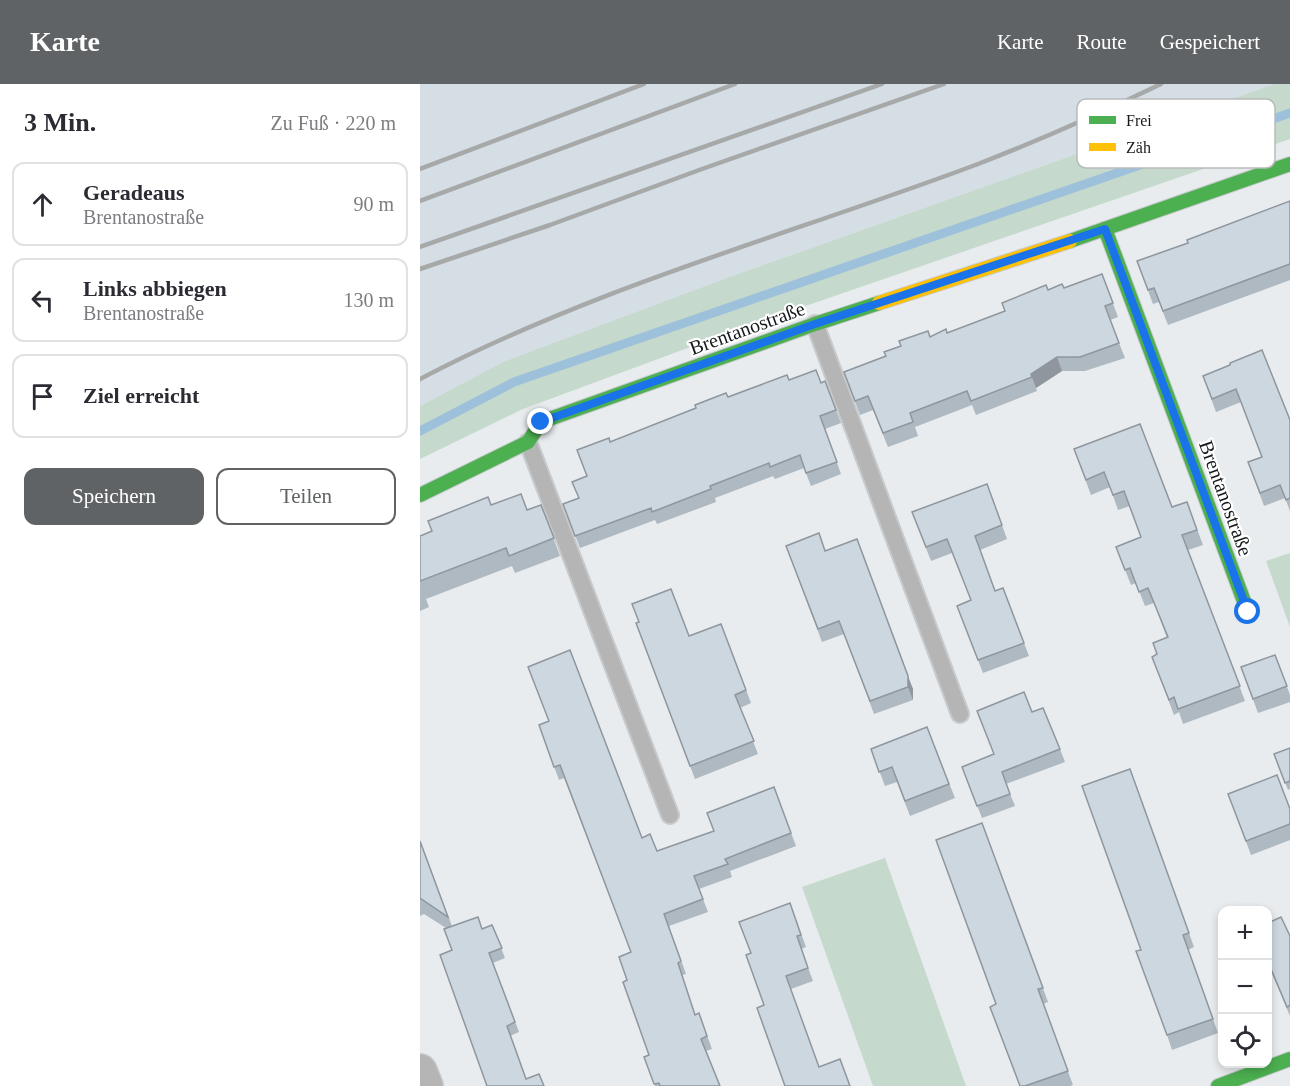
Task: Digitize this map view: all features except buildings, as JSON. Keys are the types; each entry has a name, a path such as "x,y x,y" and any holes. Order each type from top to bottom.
{"street":[{"name":"Brentanostraße","path":"420,495 528,442 541,422 815,324 1105,229 1290,164"},
{"name":"Brentanostraße","path":"1105,229 1248,612"},
{"path":"1218,1086 1290,1059"},
{"path":"420,1071 426,1086"}],"lane":[{"path":"815,324 960,714"},
{"path":"528,442 670,815"}],"shaded area":[{"path":"420,84 1274,84 1232,99 1077,99 1077,154 724,279 505,361 420,406"}],"green space":[{"path":"1274,84 1290,84 1290,139 1275,144 1275,99 1232,99"},
{"path":"1077,154 1077,168 1206,168 739,329 523,409 420,459 420,406 505,361 724,279"},
{"path":"1290,553 1290,627 1266,561"},
{"path":"885,858 966,1086 873,1086 802,887"}],"waterway":[{"path":"1275,118 1290,113"},
{"path":"420,431 514,382 1131,168"}],"railway":[{"path":"420,169 644,84"},
{"path":"420,201 735,84"},
{"path":"420,247 882,84"},
{"path":"420,269 944,84"},
{"path":"1129,99 1161,84"},
{"path":"420,379 487,346 625,289 908,190 1077,123"}],"traffic: fast":[{"path":"1070,241 1290,164"},
{"path":"1105,229 1248,612"},
{"path":"420,495 528,442 541,422 879,303"},
{"path":"1218,1086 1290,1059"}],"traffic: slow":[{"path":"879,303 1070,241"}],"route":[{"path":"541,422 815,324 1105,229 1248,612"}]}
